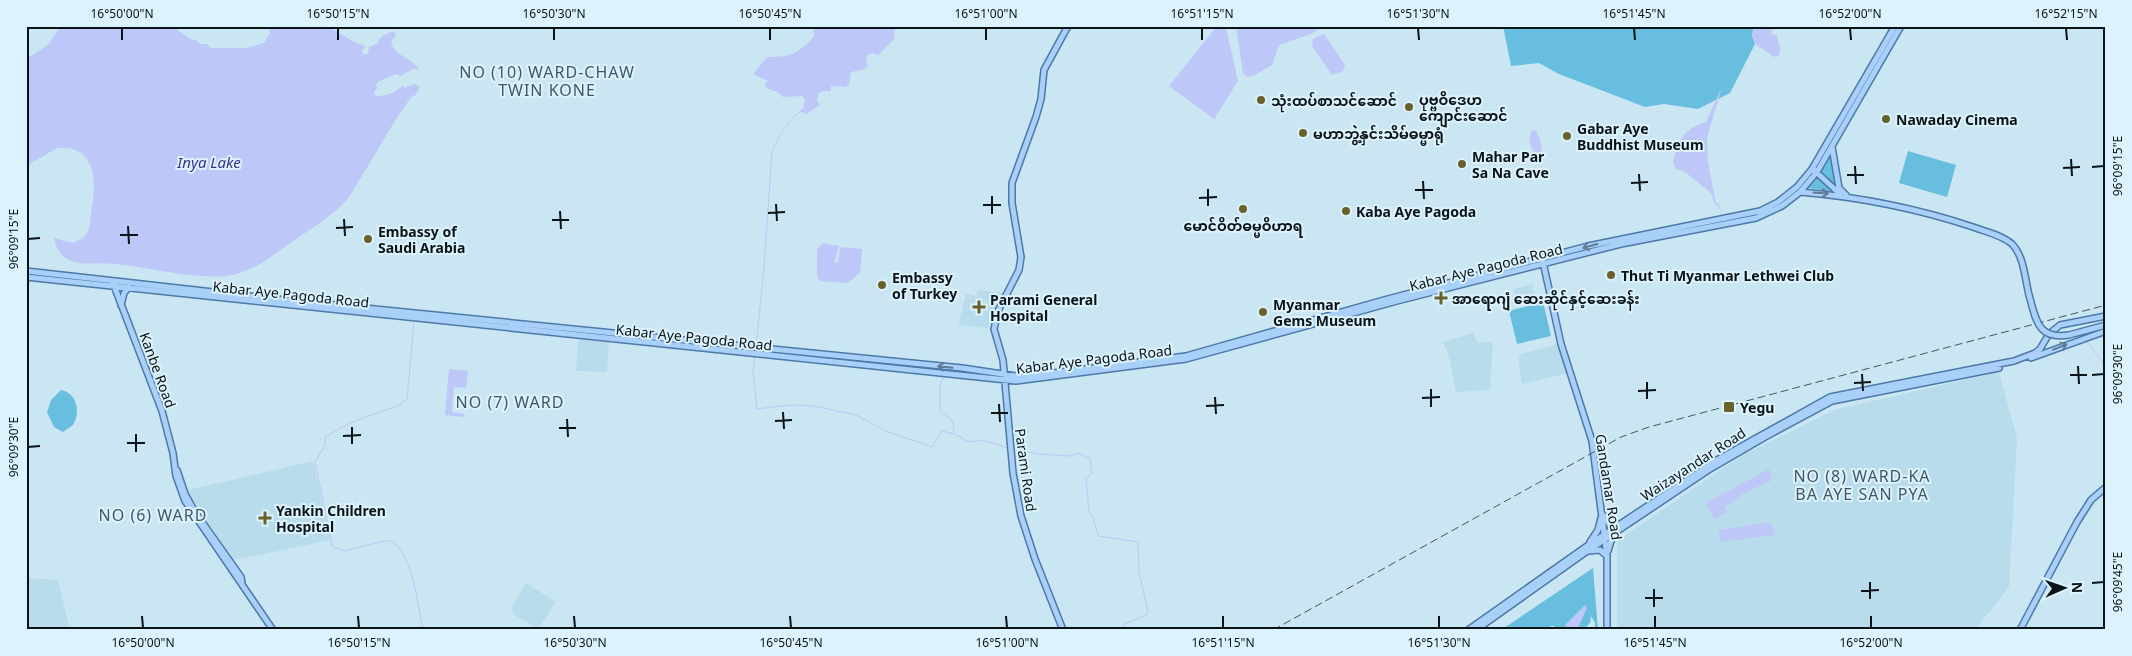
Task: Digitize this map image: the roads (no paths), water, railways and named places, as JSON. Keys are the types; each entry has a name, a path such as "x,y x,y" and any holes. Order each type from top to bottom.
{"main road":[{"name":"Parami Road","path":"1063,630 1041,576 1021,516 1013,473 1002,360 994,329 995,320 1004,297 1020,270 1021,257 1012,203 1012,183 1036,117 1041,98 1044,70 1068,26"},
{"name":"Kabar Aye Pagoda Road","path":"1869,78 1894,26"},
{"name":"Kabar Aye Pagoda Road","path":"741,350 755,348 802,356 962,368 1016,378 1179,361 1620,238 1760,212 1778,202 1814,171 1902,26"},
{"name":"Kabar Aye Pagoda Road","path":"1543,261 1637,240 1756,218 1776,210 1800,192 1832,147 1845,118"},
{"path":"1832,147 1839,188 1848,196"},
{"path":"1814,171 1841,195"},
{"path":"1800,192 1848,196 1910,208 2003,238 2016,249 2036,322 2040,328 2050,335 2069,335 2106,325"},
{"name":"Gandamar Road","path":"1543,261 1560,344 1592,441 1607,556 1607,630"},
{"name":"Kabar Aye Pagoda Road","path":"26,271 113,283 336,308 802,356 962,375 993,375"},
{"name":"Kabar Aye Pagoda Road","path":"26,277 113,283 129,288 184,291"},
{"name":"Kanbe Road","path":"113,283 162,411 182,496 220,551 241,577 242,584 274,630"},
{"path":"121,305 124,293 129,288"},
{"path":"2014,363 2040,349 2049,334 2060,325 2106,316"},
{"path":"2014,363 2106,331"},
{"path":"1002,360 1005,367 1016,378 1005,393 1000,382 993,375 1002,360"},
{"name":"Waizayandar Road","path":"1468,630 1736,448 1830,397 2014,363"},
{"path":"962,368 962,375"},
{"path":"2020,630 2077,522 2091,500 2106,487"},
{"path":"1602,513 1609,524 1620,526 1611,541 1607,556 1600,550 1586,549 1598,530 1602,513"},
{"name":"Waizayandar Road","path":"1476,630 1586,549"}],"water":[{"name":"Inya Lake","path":"61,26 172,26 190,39 212,48 247,48 264,43 270,33 268,26 328,26 352,41 365,46 362,51 363,54 368,54 369,47 377,44 385,34 393,31 396,35 391,42 393,47 416,65 419,70 413,69 400,76 396,74 378,82 374,93 376,96 387,95 403,85 404,88 414,84 420,87 398,116 346,201 325,220 254,267 232,275 204,276 115,264 77,263 63,256 54,238 73,243 84,237 89,229 94,189 91,168 87,159 80,152 70,148 57,148 26,166 26,59 48,45"},
{"path":"818,26 899,26 894,31 894,39 878,55 873,53 868,55 866,59 868,66 862,70 851,72 849,84 846,87 831,86 831,91 819,93 817,100 820,105 806,114 799,111 803,109 805,99 802,96 783,97 777,92 766,88 765,83 768,81 753,74 767,57 788,55 803,47 814,37 814,30"},
{"path":"1217,26 1226,28 1238,81 1214,119 1169,86"},
{"path":"1236,26 1322,26 1311,34 1279,45 1272,65 1255,75 1247,77 1243,73"},
{"path":"1754,26 1773,26 1771,34 1777,36 1780,49 1779,55 1774,57 1755,44 1752,35"},
{"path":"1324,34 1345,65 1343,71 1332,75 1312,46 1313,39"},
{"path":"1722,87 1707,138 1708,163 1716,203 1719,204 1722,214 1715,204 1711,193 1685,172 1676,169 1673,162 1677,147 1683,136 1692,128 1706,122"},
{"path":"1532,130 1536,131 1541,142 1542,154 1539,157 1531,145 1530,137"},
{"path":"823,243 839,246 834,262 838,263 840,247 862,249 860,273 848,283 820,281 817,277 817,249"},
{"path":"449,369 468,371 466,388 454,387 452,412 464,414 464,417 445,415"},
{"path":"1769,469 1772,480 1741,495 1725,507 1727,512 1715,519 1706,503"},
{"path":"1772,523 1775,535 1720,542 1719,530"},
{"path":"1585,605 1587,608 1577,630 1571,630 1565,625"}],"waterway":[{"path":"756,346 764,268 772,152 783,130 800,112"},
{"path":"414,323 407,399 400,405 352,422 326,436 324,447 315,462 333,547 344,551 388,540 396,545 403,554 413,579 423,630"},
{"path":"2087,342 2106,366"},
{"path":"755,355 753,372 757,409 791,405 814,406 856,415 886,431 932,447 942,431 954,434"},
{"path":"944,375 940,385 940,411 952,421 954,434 969,442 982,440 1008,448"},
{"path":"1012,448 1038,454 1070,456 1078,453 1090,459 1092,473 1086,479 1089,512 1093,517 1098,536 1138,542 1139,573 1148,611 1147,615 1124,624 1121,630"}],"railway":[{"path":"1273,630 1621,437 1649,427 2106,305"}],"place":[{"name":"သုံးထပ်စာသင်ဆောင်","path":"1261,100"},
{"name":"ပုဗ္ဗဝိဒေဟ ကျောင်းဆောင်","path":"1409,107"},
{"name":"Nawaday Cinema","path":"1886,119"},
{"name":"မဟာဘွဲ့နှင်းသိမ်ဓမ္မာရုံ","path":"1303,133"},
{"name":"Gabar Aye Buddhist Museum","path":"1567,136"},
{"name":"Mahar Par Sa Na Cave","path":"1462,164"},
{"name":"မောင်ဝိတ်ဓမ္မဝိဟာရ","path":"1243,209"},
{"name":"Kaba Aye Pagoda","path":"1346,211"},
{"name":"Embassy of Saudi Arabia","path":"368,239"},
{"name":"Thut Ti Myanmar Lethwei Club","path":"1611,275"},
{"name":"Embassy of Turkey","path":"882,285"},
{"name":"အာရောဂျံ ဆေးဆိုင်နှင့်ဆေးခန်း","path":"1441,298"},
{"name":"Parami General Hospital","path":"979,307"},
{"name":"Myanmar Gems Museum","path":"1263,312"},
{"name":"Yegu","path":"1729,407"},
{"name":"Yankin Children Hospital","path":"265,518"}],"district":[{"name":"NO (10) WARD-CHAW TWIN KONE","path":"547,81"},
{"name":"NO (7) WARD","path":"510,402"},
{"name":"NO (8) WARD-KA BA AYE SAN PYA","path":"1862,485"},
{"name":"NO (6) WARD","path":"153,515"}]}
